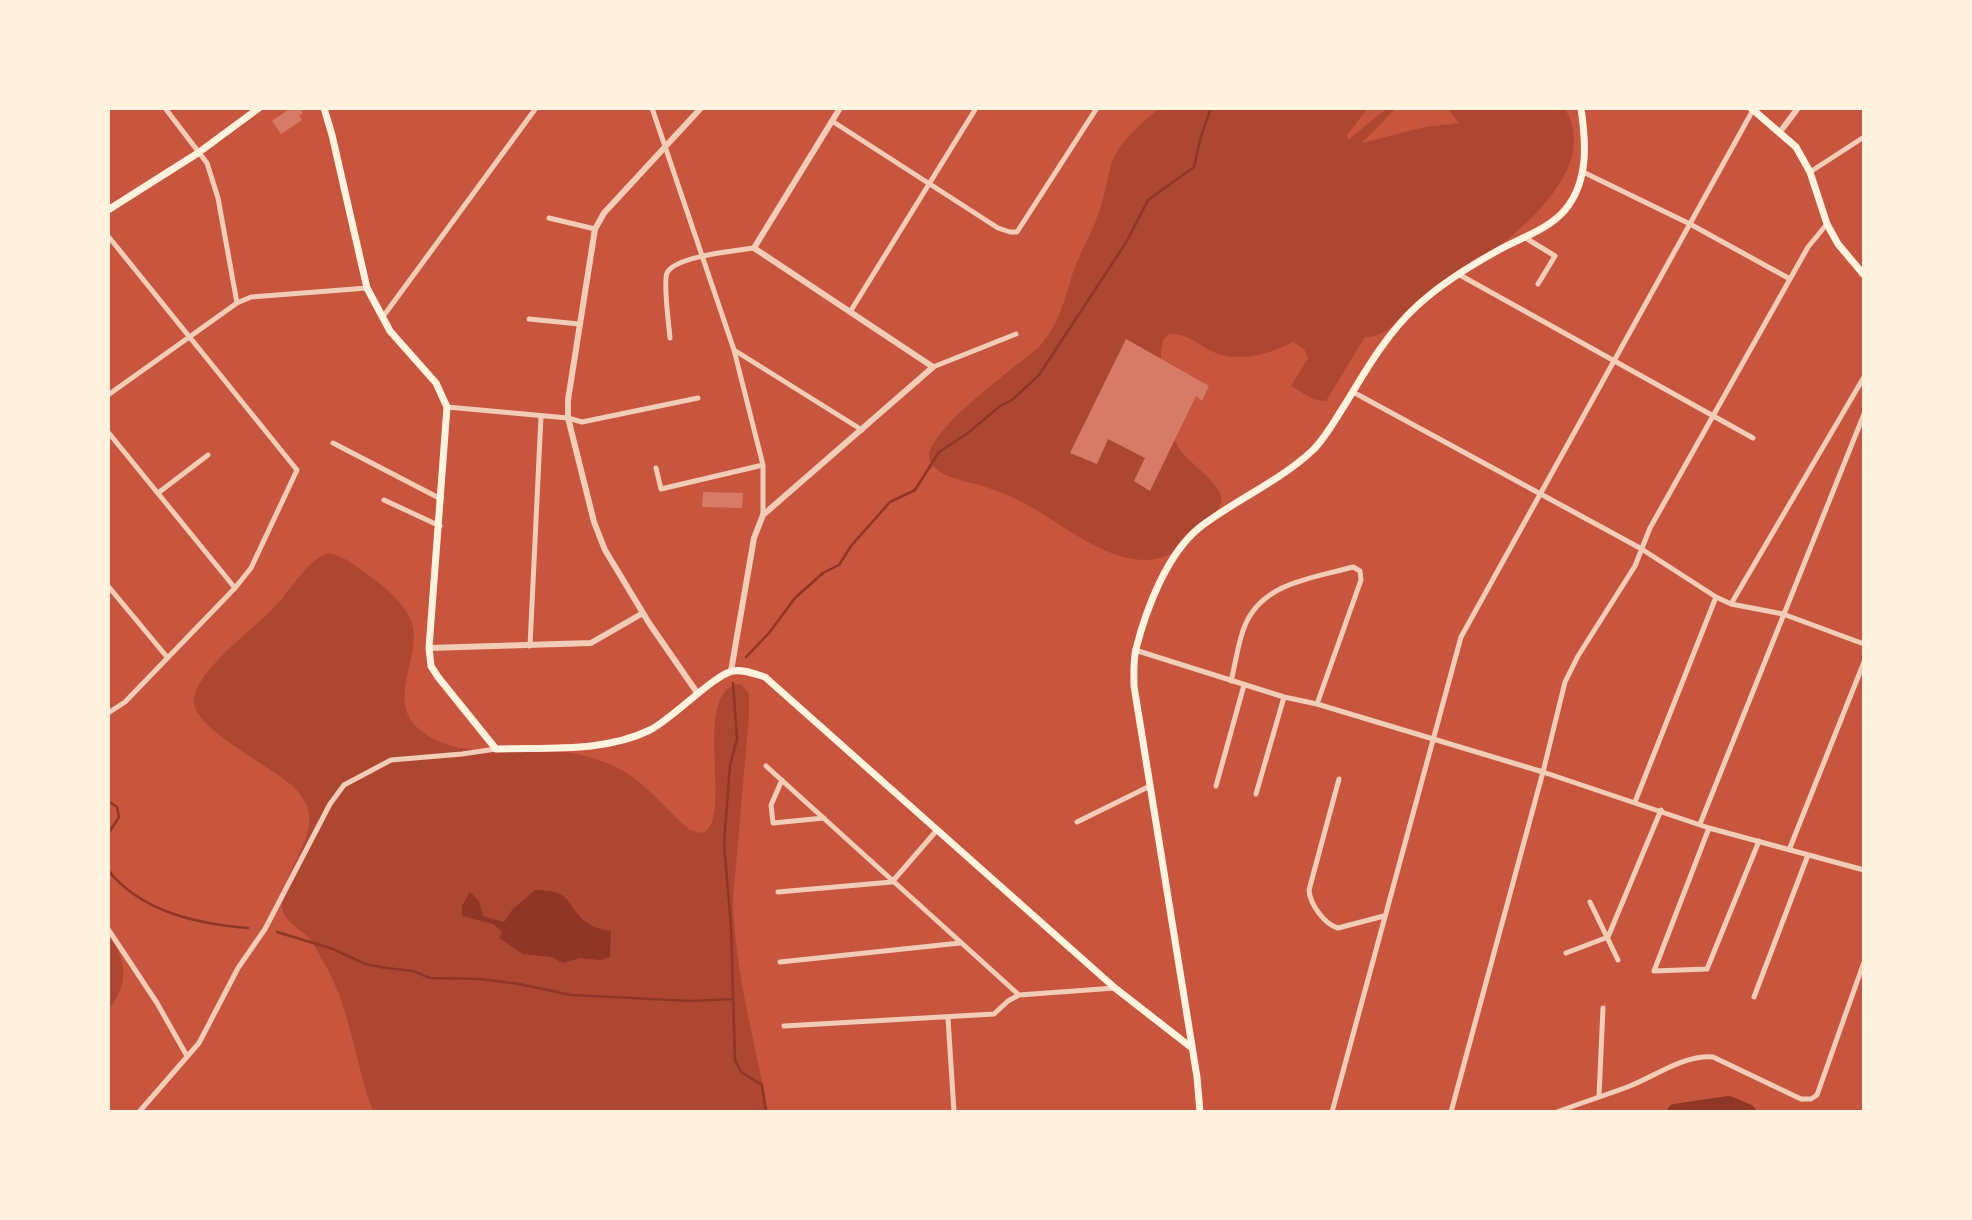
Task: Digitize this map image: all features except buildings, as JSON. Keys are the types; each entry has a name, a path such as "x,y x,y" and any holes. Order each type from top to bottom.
{"main road":[{"path":"108,210 198,153 259,108"},
{"path":"324,108 367,288 390,331 436,383 447,407 429,649 431,666 496,749 598,746 649,730 671,717 698,694 732,671 765,677 1115,988 1192,1048"},
{"path":"1200,1111 1134,686 1135,650 1160,583 1172,559 1200,527 1291,468 1315,448 1371,361 1418,305 1458,274 1548,225 1565,209 1576,192 1583,172 1586,144 1581,108"},
{"path":"1752,109 1796,147 1810,172 1827,224 1838,244 1864,275"}],"street":[{"path":"165,108 207,163 218,198 237,303"},
{"path":"382,318 536,108"},
{"path":"652,108 734,350 764,465 763,515 754,538 732,671"},
{"path":"698,694 643,613 605,550 594,522 568,418 568,400 595,229 604,213 701,108"},
{"path":"754,248 840,108"},
{"path":"850,312 976,108"},
{"path":"832,121 998,228 1017,232 1097,108"},
{"path":"1780,132 1798,108"},
{"path":"1332,1111 1461,636 1752,109"},
{"path":"1810,172 1864,137"},
{"path":"1583,172 1690,223 1790,279"},
{"path":"549,218 595,229"},
{"path":"1451,1111 1565,682 1577,656 1635,566 1640,548 1808,247 1827,224"},
{"path":"108,236 298,470 251,568 125,702 108,713"},
{"path":"1524,237 1555,256 1538,284"},
{"path":"670,338 666,275 673,265 754,248 933,366"},
{"path":"1458,274 1753,438"},
{"path":"108,395 237,303 251,297 367,288"},
{"path":"529,319 579,324"},
{"path":"763,515 933,366 1016,334"},
{"path":"734,350 862,430"},
{"path":"1731,604 1864,377"},
{"path":"1353,392 1640,548 1716,597 1731,604 1783,614 1864,644"},
{"path":"447,407 541,415 582,422 698,398"},
{"path":"1700,824 1864,414"},
{"path":"530,646 541,415"},
{"path":"108,432 234,588"},
{"path":"333,443 441,499"},
{"path":"158,493 208,455"},
{"path":"656,468 661,489 764,465"},
{"path":"384,500 440,526"},
{"path":"1231,681 1245,624 1259,602 1279,588 1353,567 1360,571 1361,580 1318,704"},
{"path":"108,586 167,657"},
{"path":"1635,802 1716,597"},
{"path":"429,649 591,643 643,613"},
{"path":"1135,650 1284,697 1318,704 1543,772 1709,828 1864,870"},
{"path":"1789,850 1864,662"},
{"path":"1216,786 1244,685"},
{"path":"1256,794 1284,697"},
{"path":"139,1111 199,1043 238,968 265,929 330,804 344,785 391,760 496,749"},
{"path":"766,766 1019,995"},
{"path":"1339,779 1309,890 1310,900 1330,926 1338,928 1384,916"},
{"path":"782,780 771,805 773,823 824,818"},
{"path":"1077,822 1150,786"},
{"path":"1566,953 1608,937 1661,810"},
{"path":"1709,828 1654,971 1707,969 1759,841"},
{"path":"778,892 892,882 937,830"},
{"path":"1754,997 1808,855"},
{"path":"1590,902 1618,960"},
{"path":"108,929 157,1003 187,1055"},
{"path":"780,962 960,943"},
{"path":"1557,1111 1630,1086 1691,1058 1703,1056 1713,1058 1801,1099 1811,1099 1817,1095 1864,962"},
{"path":"784,1026 994,1014 1019,995 1115,988"},
{"path":"1599,1096 1603,1008"},
{"path":"948,1018 954,1111"}],"shaded area":[{"path":"1158,109 1367,109 1347,135 1348,140 1386,109 1395,109 1362,143 1425,127 1459,123 1449,110 1451,109 1565,109 1574,137 1569,165 1553,193 1530,220 1502,245 1388,329 1365,337 1326,401 1313,398 1291,386 1308,358 1304,349 1293,342 1273,351 1241,357 1219,354 1185,337 1169,334 1163,340 1161,351 1163,389 1170,428 1180,450 1218,489 1221,502 1208,522 1174,552 1156,559 1137,560 1098,547 1009,496 946,475 934,467 929,455 944,429 994,383 1038,348 1051,331 1100,210 1112,162 1132,133"},
{"path":"329,553 358,567 389,592 407,612 414,632 405,704 409,717 419,729 433,739 468,749 563,752 604,762 630,775 690,830 704,832 713,821 714,737 720,698 730,687 741,684 749,694 733,898 734,925 741,979 768,1111 373,1111 336,987 312,942 283,912 286,883 308,831 307,806 296,789 238,749 205,722 194,704 200,684 216,662 271,610 310,564"},
{"path":"535,890 563,896 589,924 611,931 610,957 600,960 580,958 563,963 551,957 523,954 499,938 502,932 493,924 462,916 462,906 470,892 479,901 483,916 504,922 512,910"},
{"path":"109,935 122,963 123,982 109,1009"}],"waterway":[{"path":"746,657 769,633 795,598 823,573 839,565 851,546 890,502 915,490 939,452 1012,400 1039,375 1127,241 1148,200 1194,167 1211,108"},
{"path":"733,683 737,739 730,765 724,844 731,926 735,1060 741,1072 762,1085 766,1112"},
{"path":"108,801 117,807 119,817 108,834"},
{"path":"108,870 121,884 154,906 190,919 248,928"},
{"path":"277,932 333,949 365,964 413,971 430,978 480,979 571,995 691,1001 733,999"},
{"path":"1675,1112 1729,1104 1748,1112"}]}
